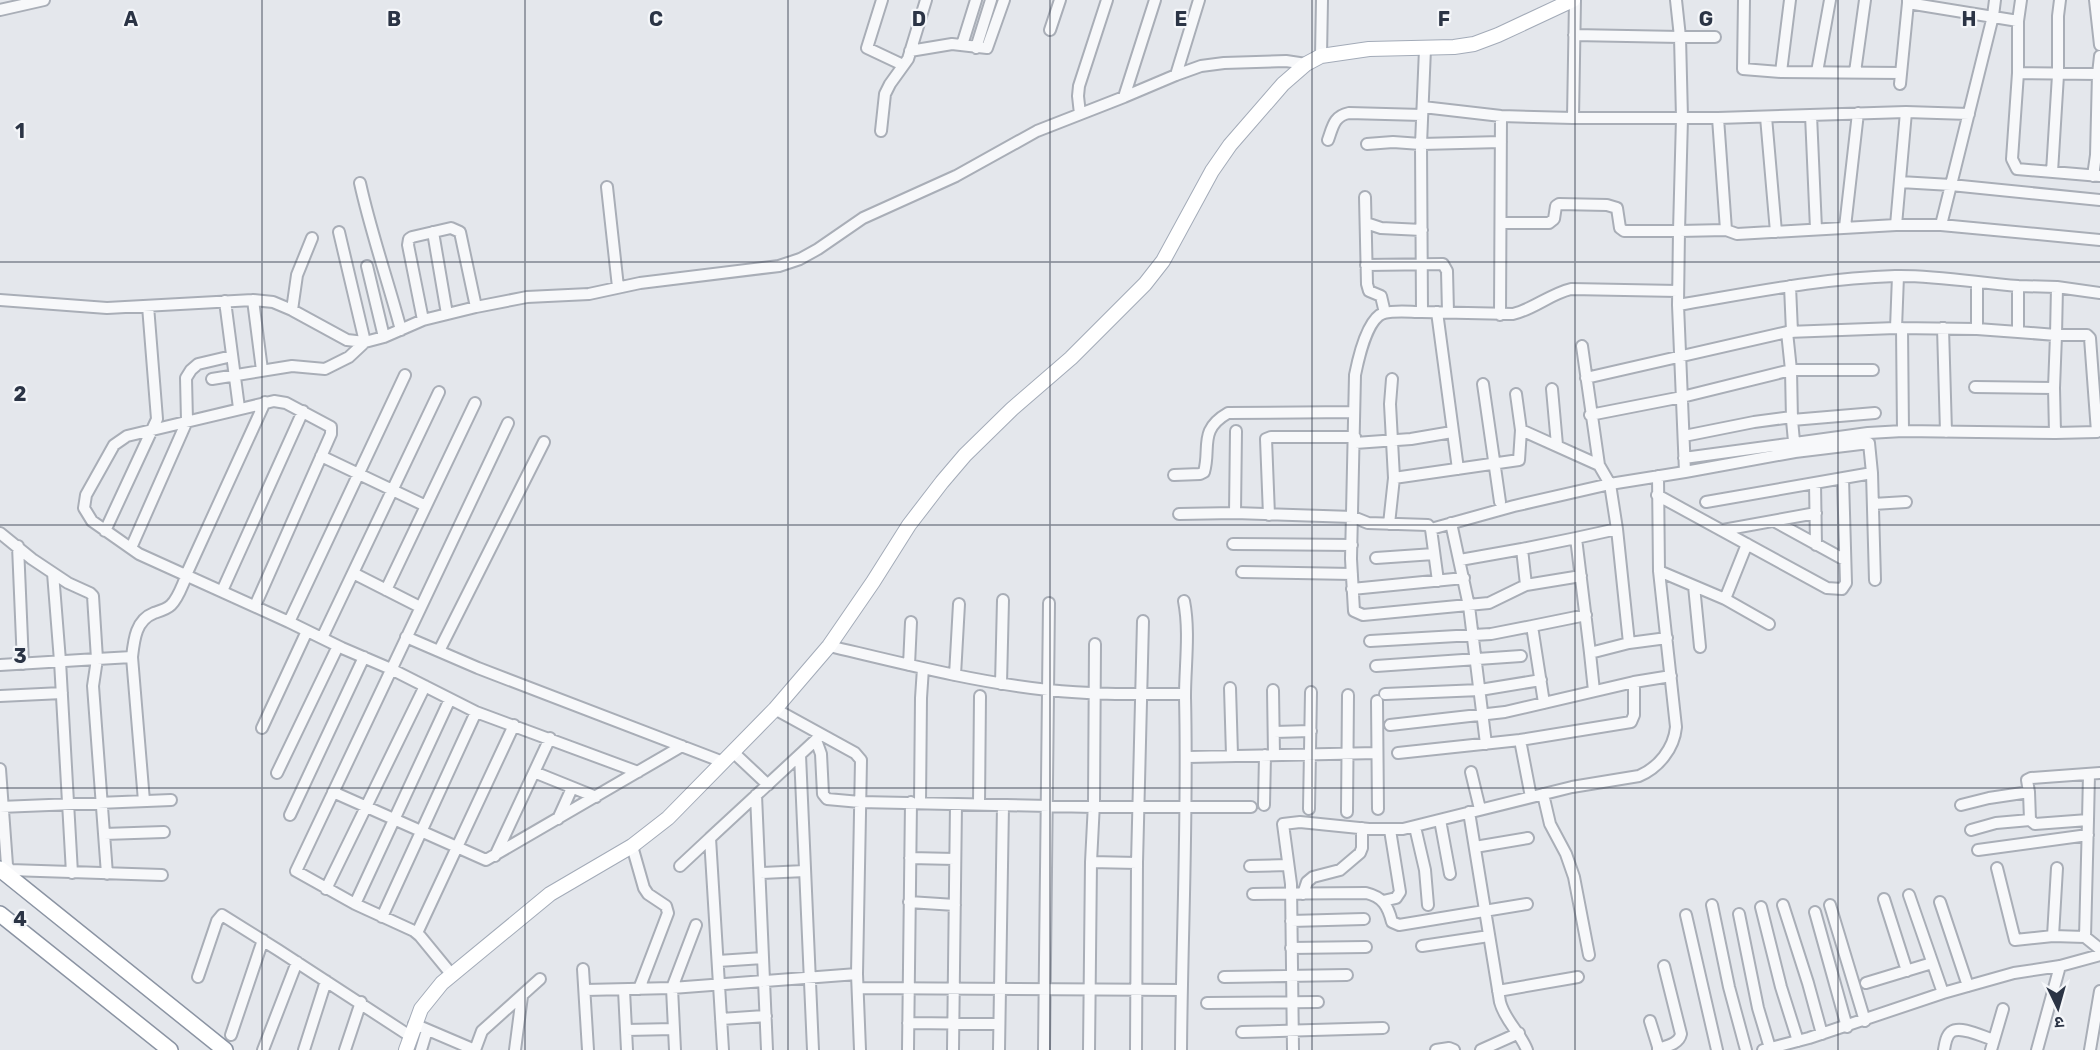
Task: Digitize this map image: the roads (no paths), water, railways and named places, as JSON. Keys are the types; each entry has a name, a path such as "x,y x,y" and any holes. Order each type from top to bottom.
{"highway":[{"path":"0,869 225,1050"},
{"path":"0,914 170,1050"}],"main road":[{"path":"406,1050 417,1030 421,1010 442,983 550,894 632,846 668,818 776,709 829,646 909,525 965,455 1012,409 1071,358 1145,284 1163,261 1212,171 1230,145 1283,84 1306,64 1322,56 1369,49 1425,49 1474,44 1574,0"}],"street":[{"path":"0,10 44,0"},
{"path":"882,0 867,48 903,65"},
{"path":"880,131 885,94 908,59 926,0"},
{"path":"962,45 976,0"},
{"path":"976,48 991,0"},
{"path":"910,51 943,44 985,49 989,46 1004,0"},
{"path":"1050,30 1060,0"},
{"path":"1080,114 1079,86 1107,0"},
{"path":"1124,98 1155,0"},
{"path":"1176,75 1199,0"},
{"path":"1322,0 1322,56"},
{"path":"1573,118 1574,0"},
{"path":"1676,0 1680,37 1682,118 1678,305 1685,472"},
{"path":"1744,0 1743,69 1781,72 1855,72 1901,78 1908,1 1957,5 2018,21"},
{"path":"1781,72 1790,0"},
{"path":"1817,72 1830,0"},
{"path":"1855,72 1865,0"},
{"path":"1941,225 1995,0"},
{"path":"2021,0 2018,21 2018,73 2012,159 2017,169 2097,176 2100,56"},
{"path":"2052,172 2060,0"},
{"path":"2095,0 2100,45"},
{"path":"1574,35 1715,38"},
{"path":"1422,312 1421,144 1425,49"},
{"path":"0,300 107,308 225,301 273,302 347,340 365,342 384,337 423,320 527,297 589,294 618,287 779,266 800,259 863,218 956,176 1037,130 1124,98 1176,75 1202,66 1224,63 1286,61 1306,64"},
{"path":"2018,73 2098,74"},
{"path":"1328,140 1335,119 1341,114 1349,113 1423,111 1573,118 1718,118 1929,111 1969,114"},
{"path":"1896,225 1906,112"},
{"path":"1845,227 1858,114"},
{"path":"1811,115 1816,229"},
{"path":"1500,315 1502,116"},
{"path":"1766,117 1776,232"},
{"path":"1718,118 1726,230"},
{"path":"1367,144 1501,142"},
{"path":"1900,182 2100,200"},
{"path":"360,183 401,330"},
{"path":"607,187 618,287"},
{"path":"1365,197 1368,287 1369,291 1381,296 1384,313"},
{"path":"1500,223 1549,223 1554,219 1556,206 1560,204 1607,205 1617,208 1619,226 1624,231 1726,230 1737,234 1845,227 1941,225 2100,240"},
{"path":"1366,223 1381,228 1422,230"},
{"path":"423,320 411,263 409,239 433,232 451,228 460,232 476,307"},
{"path":"339,232 365,342"},
{"path":"433,232 447,314"},
{"path":"292,310 297,274 312,238"},
{"path":"1366,265 1438,264 1446,267 1442,312 1452,432 1458,469"},
{"path":"367,266 384,337"},
{"path":"1678,305 1790,286 1853,278 1898,276 2057,287 2100,293"},
{"path":"1898,276 1903,431"},
{"path":"1977,283 1977,329"},
{"path":"1790,286 1794,447"},
{"path":"2018,286 2018,332"},
{"path":"2055,433 2057,287"},
{"path":"1581,576 1526,585 1494,601 1469,606 1363,615 1354,611 1352,545 1354,412 1358,359 1372,323 1384,313 1442,312 1500,315 1525,311 1562,291 1678,291"},
{"path":"253,300 262,370"},
{"path":"225,301 239,408"},
{"path":"105,531 157,419 148,306"},
{"path":"1943,328 1946,432"},
{"path":"1586,378 1790,332 1943,328 2087,335 2090,338 2099,432 1903,431 1869,438 1684,458"},
{"path":"212,379 291,366 325,369 349,357 365,342"},
{"path":"1582,346 1590,415 1599,465 1610,484 1629,643"},
{"path":"131,548 188,421 186,378 198,364 232,356"},
{"path":"1590,415 1682,397 1791,370 1873,369"},
{"path":"289,621 405,375"},
{"path":"1389,524 1394,478 1390,404 1392,379"},
{"path":"1483,384 1500,502"},
{"path":"1975,387 2054,388"},
{"path":"1552,389 1557,446"},
{"path":"322,638 439,392"},
{"path":"1394,478 1519,460 1521,430 1516,394"},
{"path":"144,801 132,657 134,639 141,621 146,616 169,607 176,598 266,402"},
{"path":"255,606 331,434 331,427 286,403 266,402 118,440 86,495 84,505 86,513 105,531 139,554 187,575 255,606 289,621 477,712 638,772"},
{"path":"386,590 475,404"},
{"path":"222,591 303,411"},
{"path":"1174,475 1204,472 1209,431 1218,418 1227,413 1354,412"},
{"path":"1684,436 1754,422 1875,413"},
{"path":"452,975 417,933 355,904 296,871 508,423"},
{"path":"1521,430 1599,465"},
{"path":"1235,513 1236,431"},
{"path":"1269,515 1266,439 1271,437 1392,441 1452,432"},
{"path":"1869,438 1875,580"},
{"path":"439,651 544,442"},
{"path":"1431,529 1514,506 1610,484 1685,472 1794,447"},
{"path":"321,456 426,506"},
{"path":"1706,502 1872,473"},
{"path":"1293,1050 1291,894 1283,829 1286,823 1300,822 1390,830 1414,827 1572,787 1639,776 1650,772 1662,761 1676,733 1659,571 1658,476"},
{"path":"1658,495 1833,590 1845,587 1843,478"},
{"path":"1815,483 1816,545"},
{"path":"1873,504 1906,502"},
{"path":"1179,514 1235,513 1353,517 1368,523 1426,524 1431,529 1438,581"},
{"path":"1724,530 1816,513"},
{"path":"1774,521 1845,560"},
{"path":"1451,523 1469,606 1486,744"},
{"path":"1460,560 1617,529"},
{"path":"0,532 53,573 93,597 97,659 93,686 106,874"},
{"path":"1576,538 1594,691"},
{"path":"1233,544 1352,545"},
{"path":"1725,599 1747,544"},
{"path":"18,546 23,664"},
{"path":"1522,549 1526,585"},
{"path":"1376,558 1434,554"},
{"path":"1659,571 1725,599 1769,624"},
{"path":"1242,572 1352,574"},
{"path":"53,573 72,873"},
{"path":"353,573 420,607"},
{"path":"1352,589 1464,578"},
{"path":"1694,586 1700,647"},
{"path":"1001,684 1003,600"},
{"path":"1182,1050 1188,757 1185,694 1187,618 1184,601"},
{"path":"1044,1050 1049,603"},
{"path":"956,675 959,604"},
{"path":"1370,641 1491,634 1586,615"},
{"path":"1136,1050 1137,863 1143,621"},
{"path":"909,665 911,622"},
{"path":"1532,626 1544,703"},
{"path":"262,728 307,631"},
{"path":"406,637 682,746 728,757 768,785"},
{"path":"1590,652 1629,643 1667,638"},
{"path":"1089,1050 1095,644"},
{"path":"277,772 338,646"},
{"path":"829,646 956,675 1049,691 1095,694 1185,694"},
{"path":"0,665 132,657"},
{"path":"290,815 364,657"},
{"path":"1376,666 1521,657"},
{"path":"908,1050 910,858 923,668"},
{"path":"1390,725 1483,716 1634,682 1671,676"},
{"path":"1378,809 1377,753 1381,697 1480,690 1541,680"},
{"path":"1398,753 1520,740 1631,722 1634,715 1634,682"},
{"path":"326,889 425,686"},
{"path":"1230,688 1232,755"},
{"path":"1264,805 1269,755 1274,732 1273,690"},
{"path":"1309,809 1311,692"},
{"path":"0,696 62,693"},
{"path":"1347,812 1348,695"},
{"path":"979,804 980,696"},
{"path":"355,904 450,699"},
{"path":"776,709 819,737 855,753 861,760 857,974 860,1050"},
{"path":"382,917 477,712"},
{"path":"417,933 514,725"},
{"path":"1274,732 1311,731"},
{"path":"680,866 819,737"},
{"path":"819,737 824,797 827,799 860,802 1138,808 1251,807"},
{"path":"495,856 550,738"},
{"path":"1520,740 1531,797"},
{"path":"333,792 482,860 495,856 682,746"},
{"path":"1188,757 1377,753"},
{"path":"800,755 813,1050"},
{"path":"0,769 1,807 7,865 10,870 162,875"},
{"path":"534,772 596,797"},
{"path":"1471,772 1475,811 1475,847 1498,991 1503,1012 1508,1022 1519,1033 1527,1050"},
{"path":"2085,937 2088,820 2095,774 2027,780 2031,819 2035,824 2088,820"},
{"path":"558,819 572,788"},
{"path":"1961,805 2029,792"},
{"path":"1543,794 1550,824 1566,854 1574,877 1589,955"},
{"path":"756,795 767,1050"},
{"path":"1,807 171,800"},
{"path":"953,1050 956,804"},
{"path":"999,1050 1003,805"},
{"path":"1971,830 1996,823 2031,819"},
{"path":"1440,820 1450,874"},
{"path":"1414,827 1425,870 1428,905"},
{"path":"1303,894 1307,882 1313,877 1340,870 1360,853 1362,828"},
{"path":"1383,901 1396,898 1400,892 1390,830"},
{"path":"104,834 164,832"},
{"path":"1978,850 2088,835"},
{"path":"710,838 723,1050"},
{"path":"1475,847 1528,838"},
{"path":"632,846 644,888 648,894 666,906 668,913 639,989"},
{"path":"910,858 956,859"},
{"path":"1092,862 1137,863"},
{"path":"1250,866 1288,865"},
{"path":"1997,868 2015,940 2053,936 2085,937 2100,950"},
{"path":"2053,936 2057,868"},
{"path":"760,873 805,871"},
{"path":"1253,894 1366,893 1383,901 1389,909 1392,922 1399,925 1527,904"},
{"path":"1909,895 1943,993"},
{"path":"1884,899 1907,971"},
{"path":"909,902 955,905"},
{"path":"1940,902 1968,986"},
{"path":"1712,904 1729,987 1746,1050"},
{"path":"1783,905 1822,1034"},
{"path":"1830,905 1865,1021"},
{"path":"1761,907 1781,987 1798,1041"},
{"path":"1815,912 1846,1027"},
{"path":"1739,914 1766,1049 1846,1027 1943,993 2014,973 2060,966 2100,955"},
{"path":"198,977 217,921 222,915 361,1002 417,1030 475,1050 482,1031 540,979"},
{"path":"1686,915 1717,1050"},
{"path":"1291,921 1364,919"},
{"path":"675,1050 672,988 696,924"},
{"path":"1422,946 1490,936"},
{"path":"231,1035 263,940"},
{"path":"1292,948 1366,947"},
{"path":"718,961 763,958"},
{"path":"263,1050 297,962"},
{"path":"1866,983 1932,963"},
{"path":"1650,1021 1659,1049 1675,1043 1680,1038 1681,1034 1664,966"},
{"path":"2037,1050 2060,966"},
{"path":"583,969 588,1050"},
{"path":"585,990 672,988 857,974"},
{"path":"1224,977 1347,975"},
{"path":"1498,991 1578,977"},
{"path":"304,1050 326,981"},
{"path":"859,988 1182,990"},
{"path":"624,990 627,1050"},
{"path":"2090,1050 2100,991"},
{"path":"515,1050 522,996"},
{"path":"345,1050 361,1002"},
{"path":"1207,1003 1318,1002"},
{"path":"1944,1050 1948,1037 1956,1030 1963,1030 1992,1045 2003,1009"},
{"path":"721,1019 766,1016"},
{"path":"908,1023 999,1024"},
{"path":"1242,1032 1383,1028"},
{"path":"626,1030 674,1029"},
{"path":"417,1030 421,1050"},
{"path":"1481,1050 1519,1033"},
{"path":"1436,1050 1449,1048 1454,1050"}]}
